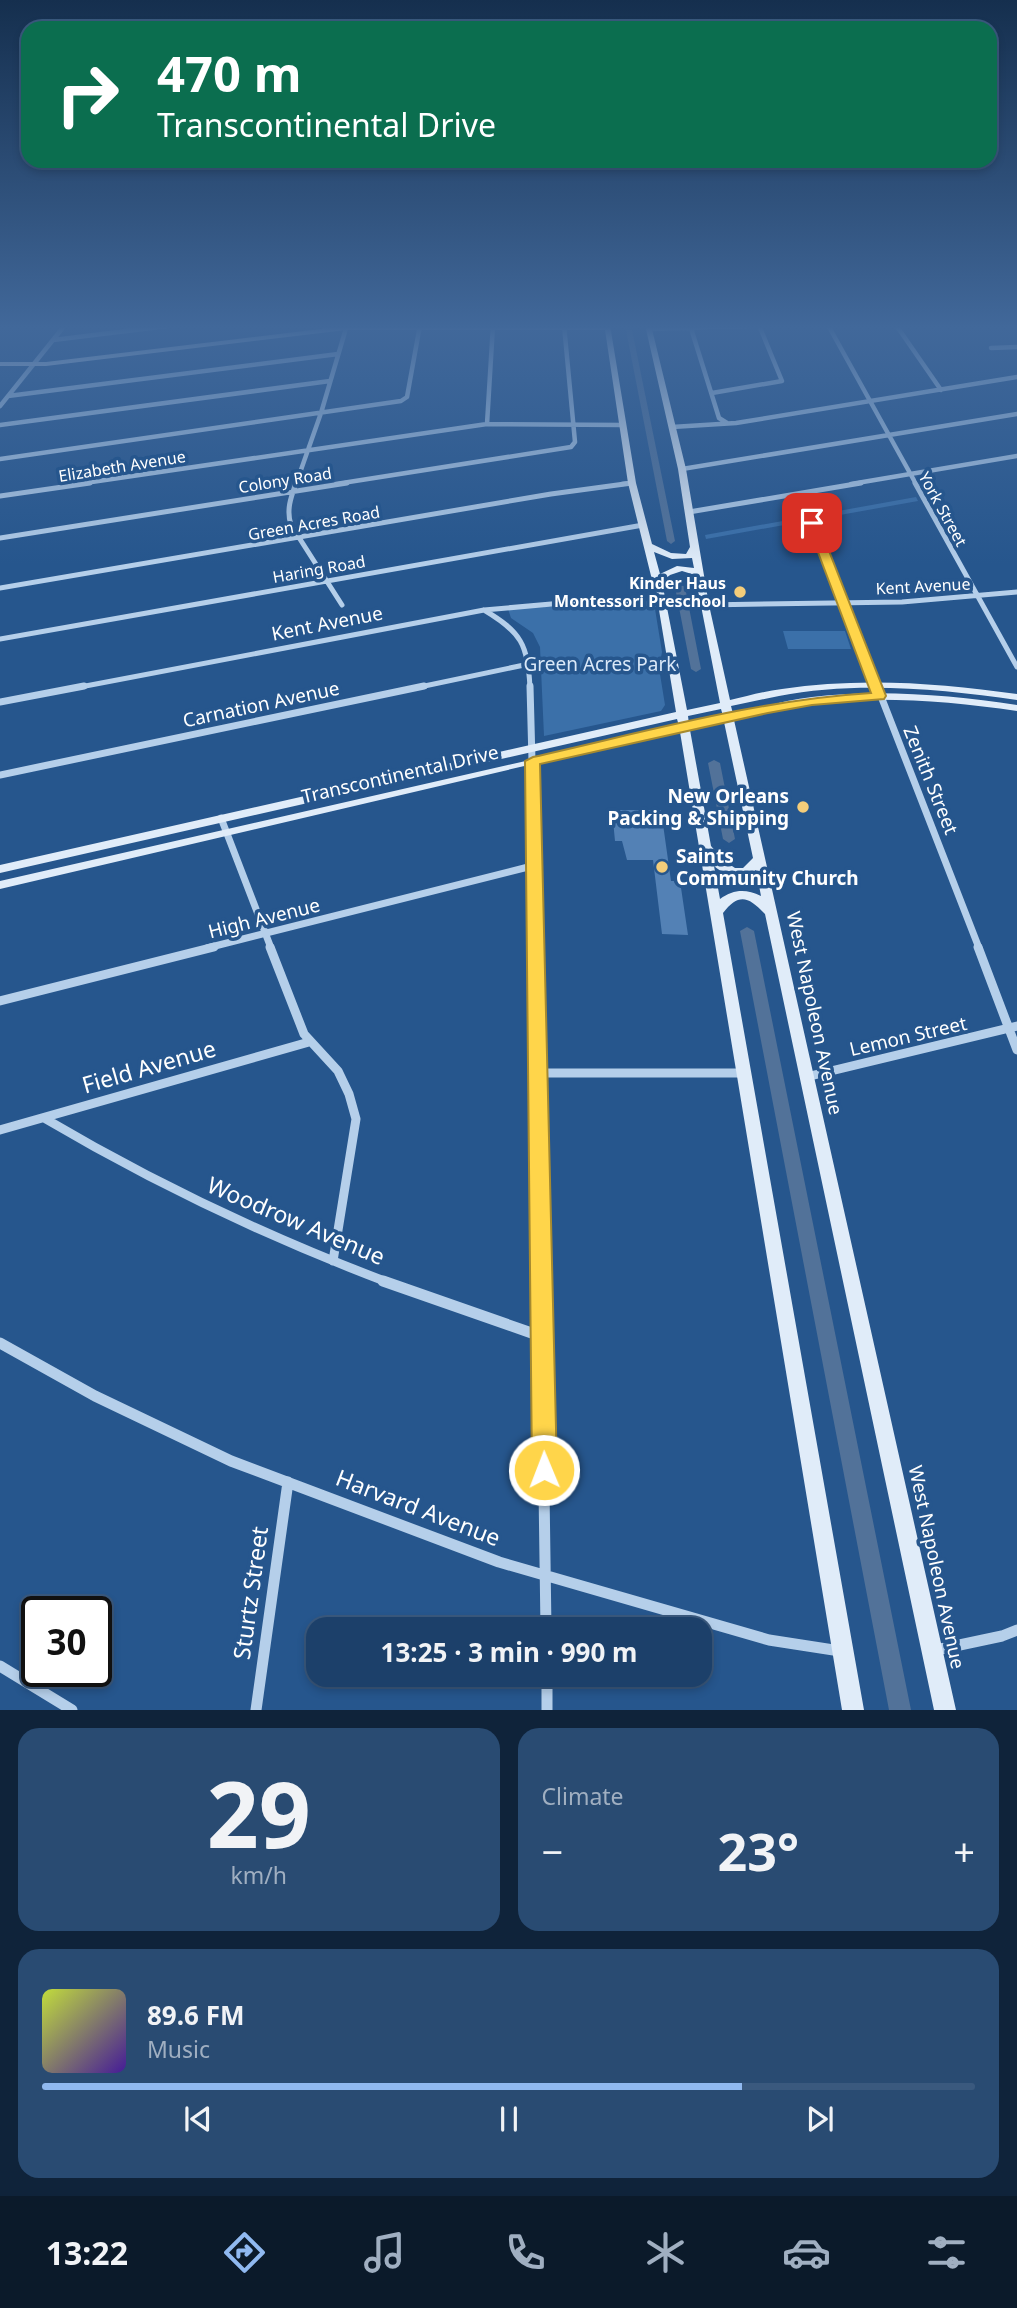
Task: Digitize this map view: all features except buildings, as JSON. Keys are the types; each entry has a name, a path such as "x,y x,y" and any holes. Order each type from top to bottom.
{"main road":[{"path":"620,405 632,483 663,604 853,1710"},
{"name":"West Napoleon Avenue","path":"667,405 682,469 704,605 945,1710"},
{"path":"648,545 665,555 679,557 689,556 695,547"},
{"path":"658,582 668,570 675,568 688,569 699,574"},
{"name":"Transcontinental Drive","path":"727,711 781,692 875,684 943,686 1017,697"},
{"name":"Transcontinental Drive","path":"0,885 533,761 727,711 879,696 971,701 1017,708"},
{"name":"Transcontinental Drive","path":"0,869 532,747 682,721"},
{"path":"704,845 717,863 732,872 747,871 759,859"},
{"path":"715,914 723,902 742,894 753,896 762,902 771,914"}],"street":[{"path":"0,425 151,405"},
{"path":"323,405 293,491 288,516 342,605"},
{"path":"0,459 380,405"},
{"path":"487,424 488,405"},
{"path":"571,405 573,424"},
{"path":"715,405 719,418 728,424"},
{"path":"672,427 728,424 847,405"},
{"name":"York Street","path":"872,405 1017,667"},
{"path":"682,469 1017,414"},
{"name":"Elizabeth Avenue","path":"0,496 487,424 623,425"},
{"name":"Colony Road","path":"0,538 573,446 573,424"},
{"path":"689,512 1017,456"},
{"name":"Green Acres Road","path":"0,588 300,539 538,496 632,483"},
{"name":"Zenith Street","path":"812,523 1013,1027 1017,1050"},
{"name":"Haring Road","path":"0,639 643,525"},
{"name":"Kent Avenue","path":"704,605 844,604 977,597 1017,592"},
{"name":"Kent Avenue","path":"0,702 484,610 574,601 663,604"},
{"path":"484,610 519,633 524,640 529,664 536,865 546,1617"},
{"name":"Carnation Avenue","path":"0,775 529,664"},
{"path":"220,818 309,1042 326,1055 341,1075 353,1103 356,1119 333,1261"},
{"name":"High Avenue","path":"0,1002 536,865"},
{"name":"Lemon Street","path":"805,1077 1013,1027"},
{"name":"Field Avenue","path":"0,1130 309,1042"},
{"path":"537,1073 743,1073"},
{"name":"Woodrow Avenue","path":"44,1118 111,1158 333,1261 481,1317 543,1337"},
{"name":"Harvard Avenue","path":"0,1343 95,1396 231,1461 499,1562 769,1640 821,1650 842,1651"},
{"name":"Sturtz Street","path":"256,1710 288,1482"},
{"path":"932,1651 1002,1636 1017,1630"},
{"path":"0,1666 72,1710"},
{"path":"547,1687 547,1710"}],"green space":[{"path":"916,497 918,501 706,539 705,535"},
{"name":"Green Acres Park","path":"581,605 655,609 662,652 659,668 665,705 661,711 544,736 540,647 533,633 511,618 508,609"},
{"path":"783,631 845,631 851,649 788,649"}],"waterway":[{"path":"644,405 671,541"},
{"path":"680,587 696,669"},
{"path":"714,763 729,839"},
{"path":"747,931 900,1710"}],"place":[{"name":"Kinder Haus Montessori Preschool","path":"740,592"},
{"name":"New Orleans Packing & Shipping","path":"803,807"},
{"name":"Saints Community Church","path":"662,867"}],"route":[{"path":"544,1470 533,761 768,709 812,701 879,696 812,523"}]}
